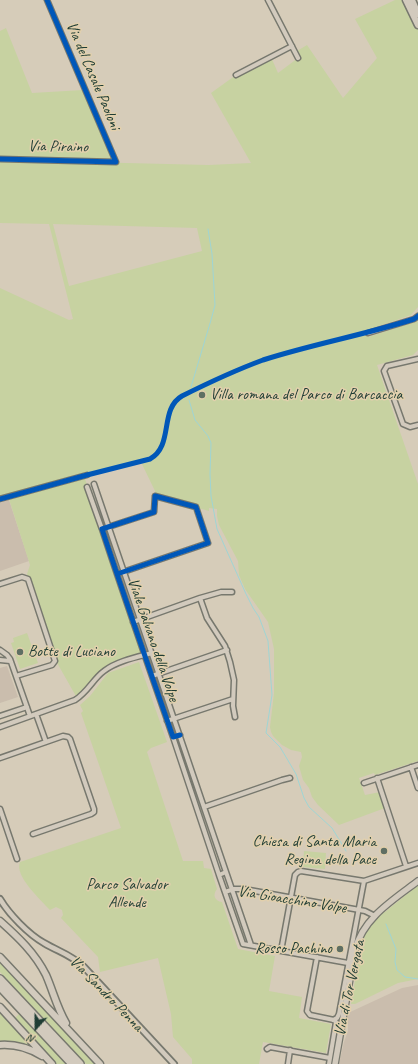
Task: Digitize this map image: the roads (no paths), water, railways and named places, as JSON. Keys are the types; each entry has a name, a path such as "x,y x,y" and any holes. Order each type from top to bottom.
{"highway":[{"path":"0,979 80,1064"},
{"path":"0,988 72,1064"}],"main road":[{"path":"406,0 418,25"},
{"path":"412,0 418,14"},
{"name":"Via di Tor Vergata","path":"335,1064 337,1024 356,946 361,933 375,916 418,881"},
{"path":"0,921 21,940 38,961 46,976 62,1015 77,1038"},
{"path":"0,957 100,1064"},
{"path":"0,1007 52,1064"},
{"path":"0,1045 16,1046 33,1051 42,1055 52,1064"}],"street":[{"name":"Via del Casale Paoloni","path":"47,0 116,162"},
{"path":"268,0 298,58"},
{"path":"236,75 292,46"},
{"name":"Via Piraino","path":"0,159 116,162"},
{"path":"368,333 414,319 418,316"},
{"path":"418,359 387,366 385,369 402,422 405,426 410,427 418,425"},
{"path":"0,500 87,475"},
{"name":"Viale Galvano della Volpe","path":"87,487 243,944 251,945 125,571 94,484"},
{"path":"102,529 154,512 155,491"},
{"path":"117,574 208,543 196,507 155,496"},
{"path":"0,584 22,577 28,579 55,661 53,664 16,676"},
{"path":"133,622 200,598 221,592 232,592"},
{"path":"200,598 206,615 227,650 234,676 233,699 235,717"},
{"path":"0,650 7,655 10,661 30,716"},
{"path":"152,676 227,650"},
{"path":"0,727 77,698 86,691 101,673 109,667 152,653"},
{"path":"1,661 10,661"},
{"path":"167,721 233,699"},
{"path":"0,716 27,707"},
{"path":"36,714 46,742"},
{"path":"173,738 180,735"},
{"path":"0,758 63,736 69,738 94,810 91,814 33,834"},
{"path":"364,783 418,764"},
{"path":"411,767 418,788"},
{"path":"204,807 290,778"},
{"path":"377,778 406,866"},
{"path":"0,809 17,859"},
{"path":"281,951 295,875 299,871 315,872 364,881 418,863"},
{"path":"219,875 226,872"},
{"name":"Via di Tor Vergata","path":"329,1064 364,881"},
{"name":"Via Gioacchino Volpe","path":"225,892 232,890 244,890 359,910"},
{"name":"Via Sandro Penna","path":"0,899 9,911 32,934 44,943 66,954 84,967 174,1064"},
{"path":"359,910 375,916"},
{"path":"251,945 348,963"},
{"path":"317,957 307,1011 310,1015 337,1024"},
{"path":"267,1048 270,1047 290,1050 330,1058"},
{"path":"288,1064 290,1050"}],"waterway":[{"path":"191,387 215,305 212,254 208,229"},
{"path":"189,400 195,420 208,436 211,443 211,496 217,529 246,594 259,617 268,641 272,695 266,733 280,747 296,774 304,798 309,807 332,828 346,851"},
{"path":"386,924 396,949 395,962 397,970 405,977 418,979"}],"place":[{"name":"Villa romana del Parco di Barcaccia","path":"202,395"},
{"name":"Botte di Luciano","path":"20,652"},
{"name":"Chiesa di Santa Maria Regina della Pace","path":"384,851"},
{"name":"Rosso Pachino","path":"340,949"}],"park label":[{"name":"Parco Salvador Allende","path":"127,894"}]}
